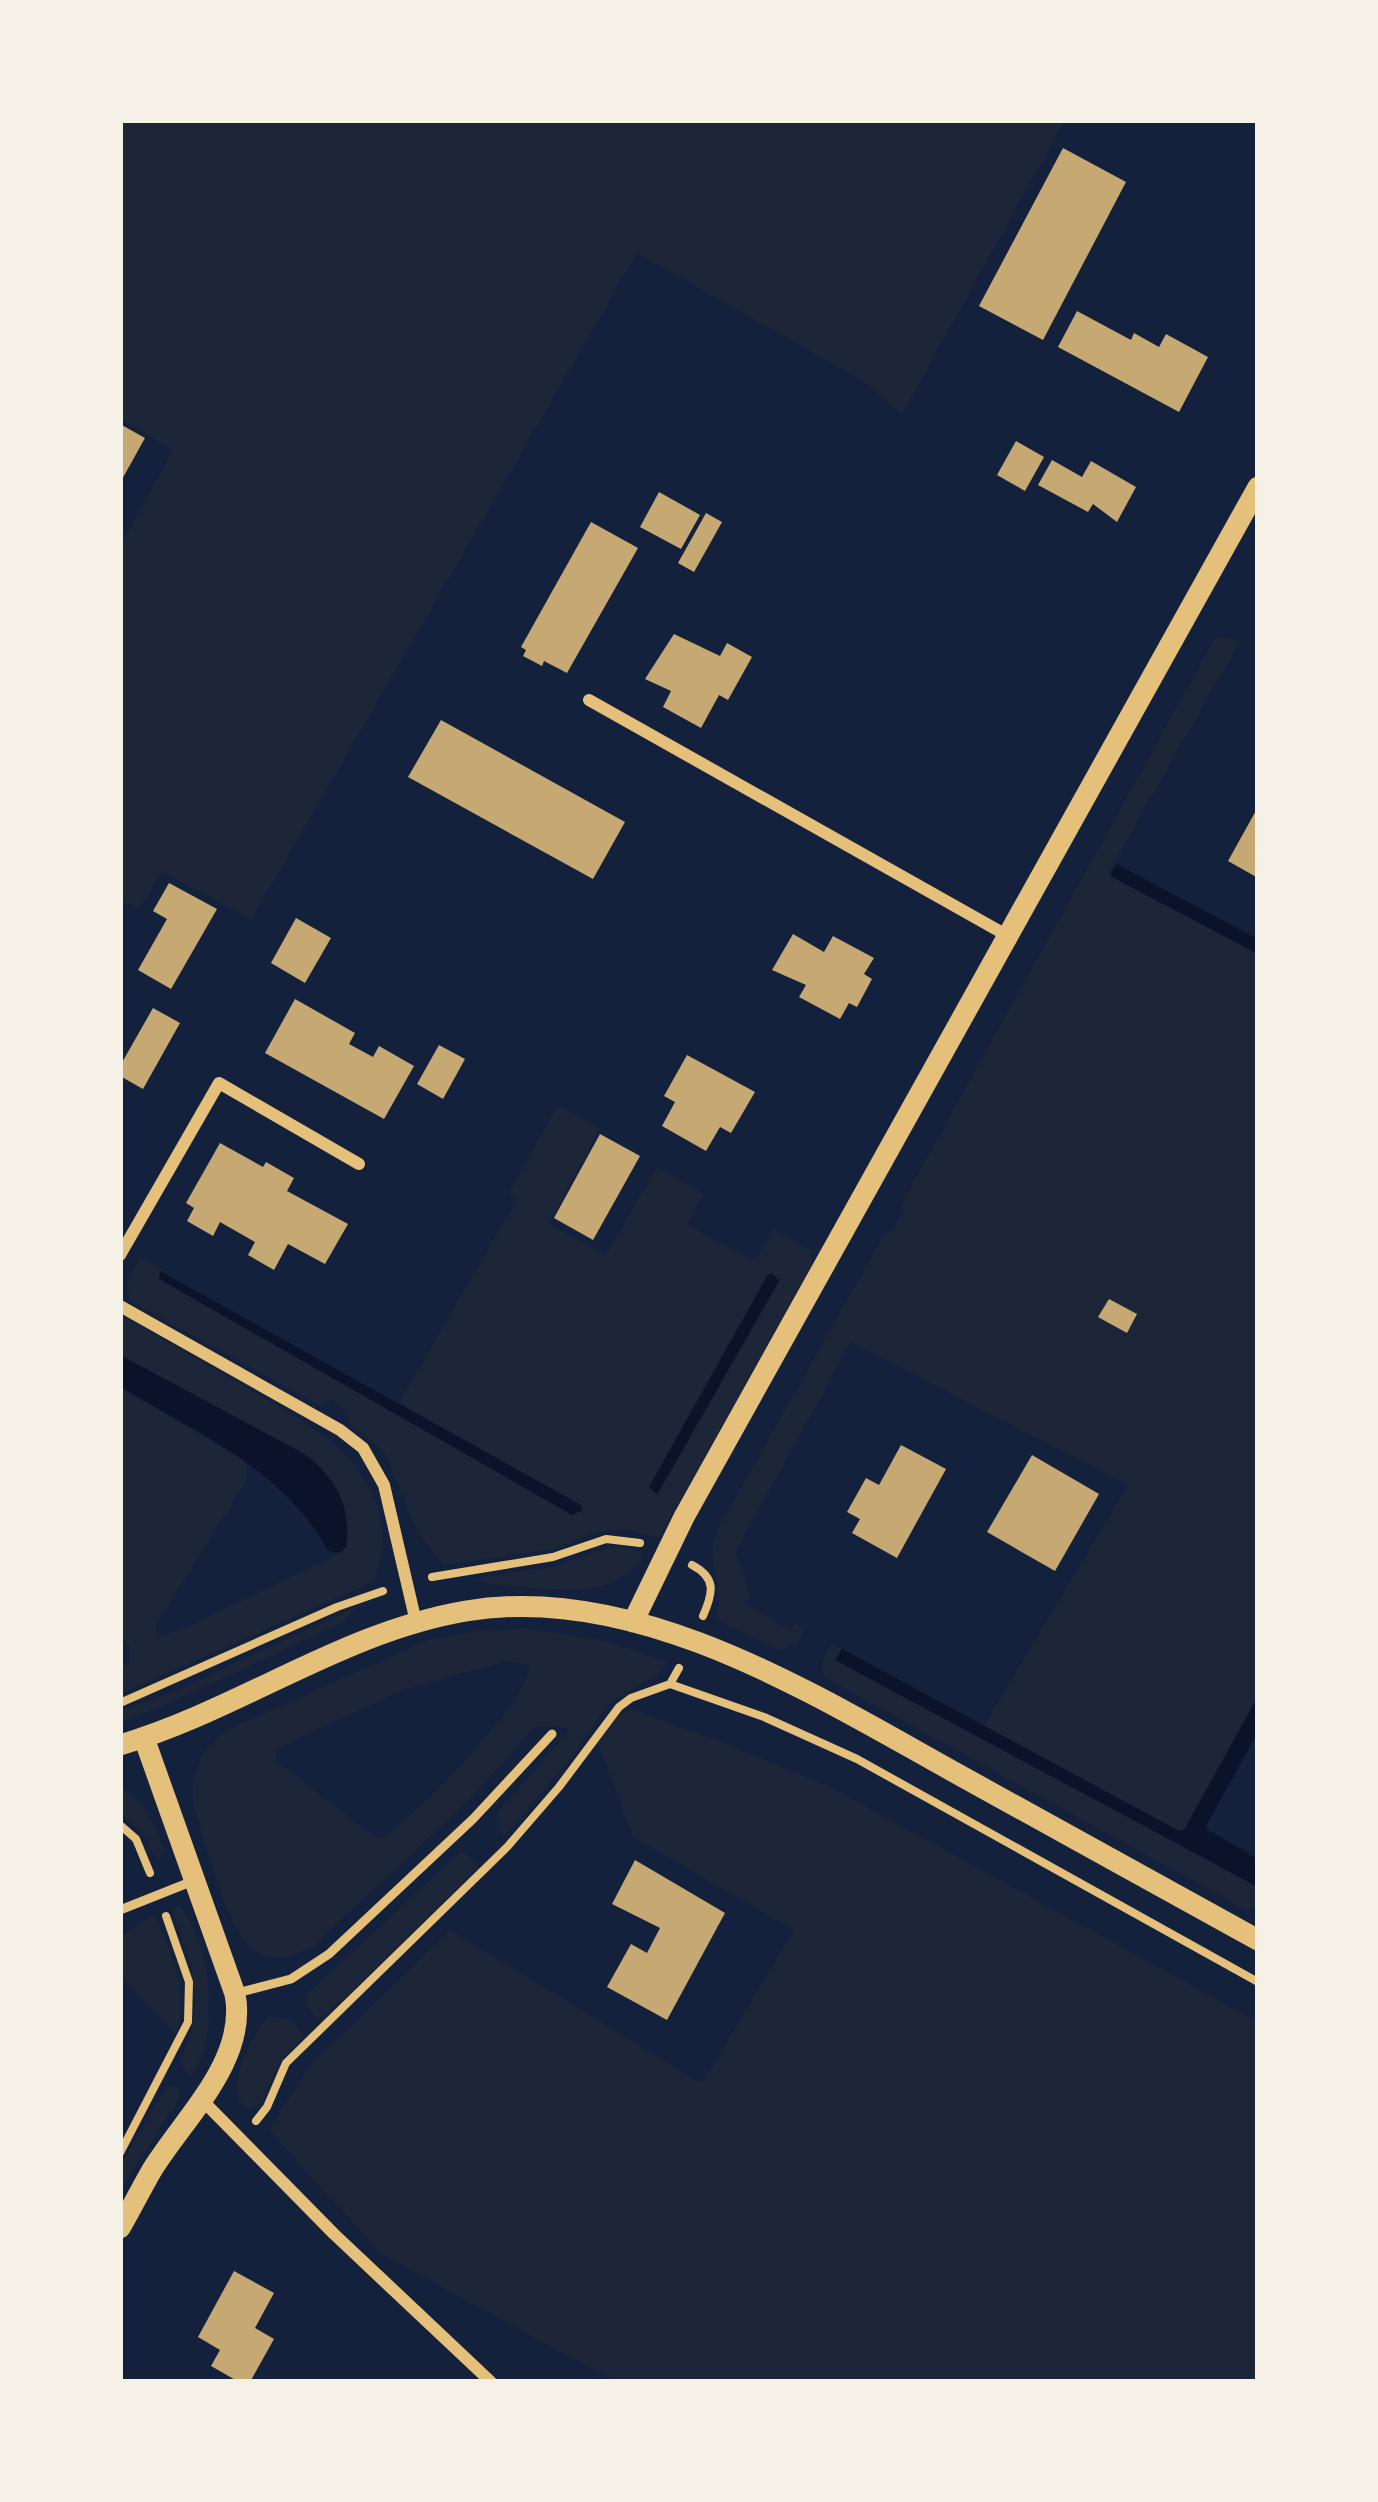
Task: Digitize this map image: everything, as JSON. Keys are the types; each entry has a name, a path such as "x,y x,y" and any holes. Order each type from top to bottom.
{"street":[{"path":"633,1622 684,1517 1258,488"},
{"path":"589,700 1008,935"},
{"path":"120,1255 219,1082 359,1164"},
{"path":"120,1306 340,1430 363,1448 384,1485 416,1622"},
{"path":"120,1745 416,1622 503,1606 572,1609 633,1622 740,1660 839,1709 1258,1940"},
{"path":"120,2228 223,2064 235,2034 236,1994 144,1738"},
{"path":"201,2099 334,2234 491,2382"}],"lane":[{"path":"236,1994 291,1979 329,1954 473,1819 552,1734"},
{"path":"120,1910 196,1880"}],"path":[{"path":"238,2137 267,2107 293,2056 508,1846 619,1707 670,1684"},
{"path":"120,1825 136,1839 189,1982 188,2022 120,2153"}],"shaded area":[{"path":"120,120 1065,120 902,414 863,381 637,253 251,920 162,871 139,909 120,899 120,547 173,450 120,419"},
{"path":"1215,638 1240,641 1108,873 1258,954 1258,1696 1184,1830 1179,1831 984,1726 1128,1485 851,1342 735,1552 750,1596 744,1602 790,1631 795,1623 805,1628 796,1645 779,1650 715,1619 719,1593 712,1554 718,1529 885,1233 893,1230 904,1211 901,1205"},
{"path":"1116,864 1258,939 1258,954 1110,876"},
{"path":"558,1105 600,1128 549,1224 606,1255 657,1167 704,1194 687,1225 755,1261 774,1229 812,1251 811,1266 659,1538 628,1530 597,1532 553,1549 443,1565 418,1533 385,1453 350,1423 344,1408 331,1400 319,1405 132,1302 129,1296 129,1279 141,1257 165,1271 160,1272 581,1505 399,1403 517,1199 509,1193","holes":["772,1273 779,1281 657,1494 650,1487"]},
{"path":"160,1271 583,1510 572,1515 159,1279"},
{"path":"772,1273 779,1281 657,1495 649,1487"},
{"path":"120,1315 326,1438 368,1484 379,1512 382,1544 375,1581 120,1694 120,1667 129,1665 130,1647 120,1638 120,1387 246,1462 247,1480 155,1626 158,1637 340,1553 347,1537 345,1506 306,1455 120,1355"},
{"path":"120,1355 317,1464 340,1495 346,1547 340,1553 328,1551 310,1523 263,1475 120,1387"},
{"path":"611,1547 645,1555 628,1573 595,1588 539,1588 470,1579 551,1567"},
{"path":"360,1605 342,1623 120,1722 120,1711 175,1691"},
{"path":"525,1628 607,1641 669,1662 657,1675 609,1703 571,1758 504,1837 496,1825 500,1809 568,1728 536,1726 469,1800 315,1945 281,1957 260,1954 248,1945 228,1910 194,1807 195,1775 209,1746 225,1731 428,1640","holes":["507,1661 526,1664 529,1669 522,1686 489,1733 382,1838 276,1760 277,1751 287,1744 405,1689"]},
{"path":"831,1643 842,1649 836,1661 1258,1887 1258,1906 1246,1910 824,1677 821,1665"},
{"path":"842,1649 1179,1831 1184,1830 1258,1696 1258,1732 1205,1828 1258,1859 1258,1887 835,1660"},
{"path":"629,1709 832,1788 1258,2022 1258,2382 616,2382 381,2254 269,2130 309,2066 450,1930 704,2081 794,1930 633,1837 598,1743 611,1722"},
{"path":"120,1787 153,1822 164,1850 160,1858 155,1857 144,1834 120,1813"},
{"path":"461,1851 478,1868 347,1996 317,2019 306,2005 307,1994"},
{"path":"180,1906 199,1943 209,1992 206,2040 190,2077 179,2061 195,2004 191,1968 172,1910"},
{"path":"156,1917 180,1988 176,2033 120,1976 120,1937"},
{"path":"267,2016 293,2021 304,2037 280,2061 262,2102 248,2110 240,2101 238,2077"},
{"path":"168,2085 177,2086 181,2096 120,2191 120,2166"}],"building":[{"path":"1063,148 1126,182 1043,340 979,306"},
{"path":"1077,311 1131,340 1134,333 1159,347 1166,334 1208,357 1179,412 1058,347"},
{"path":"120,424 145,438 120,483"},
{"path":"1016,441 1044,457 1025,491 997,475"},
{"path":"1052,460 1082,477 1091,461 1136,487 1117,522 1093,504 1088,512 1038,485"},
{"path":"659,492 700,515 681,549 640,527"},
{"path":"706,513 722,522 694,572 678,563"},
{"path":"591,522 638,548 567,673 523,656 526,650 521,647"},
{"path":"674,634 720,656 727,643 752,657 728,700 719,695 701,728 663,707 671,691 645,679"},
{"path":"441,720 625,822 593,879 408,777"},
{"path":"1258,807 1258,878 1228,861"},
{"path":"169,883 217,909 171,989 138,970 167,919 153,911"},
{"path":"296,918 331,938 305,983 271,963"},
{"path":"793,934 824,952 833,936 874,958 864,974 872,979 857,1007 849,1003 840,1019 799,997 806,985 772,970"},
{"path":"295,999 355,1033 349,1044 373,1057 379,1046 414,1066 384,1119 265,1053"},
{"path":"153,1008 180,1023 143,1089 120,1076 120,1066"},
{"path":"439,1045 465,1059 443,1099 417,1084"},
{"path":"687,1055 755,1092 731,1133 720,1127 706,1151 662,1126 675,1102 664,1096"},
{"path":"600,1134 640,1156 593,1240 554,1218"},
{"path":"220,1143 294,1178 287,1191 348,1224 325,1264 288,1244 274,1270 248,1255 255,1242 220,1222 213,1236 187,1221 194,1208 186,1203"},
{"path":"1109,1299 1137,1314 1127,1333 1098,1317"},
{"path":"901,1445 946,1469 897,1558 852,1533 860,1519 847,1512 866,1478 879,1485"},
{"path":"1032,1455 1099,1494 1055,1571 987,1532"},
{"path":"635,1860 725,1913 667,2020 607,1987 631,1944 647,1953 660,1928 612,1904"},
{"path":"234,2271 274,2293 255,2328 274,2339 250,2382 239,2382 211,2366 220,2350 198,2337"}]}
